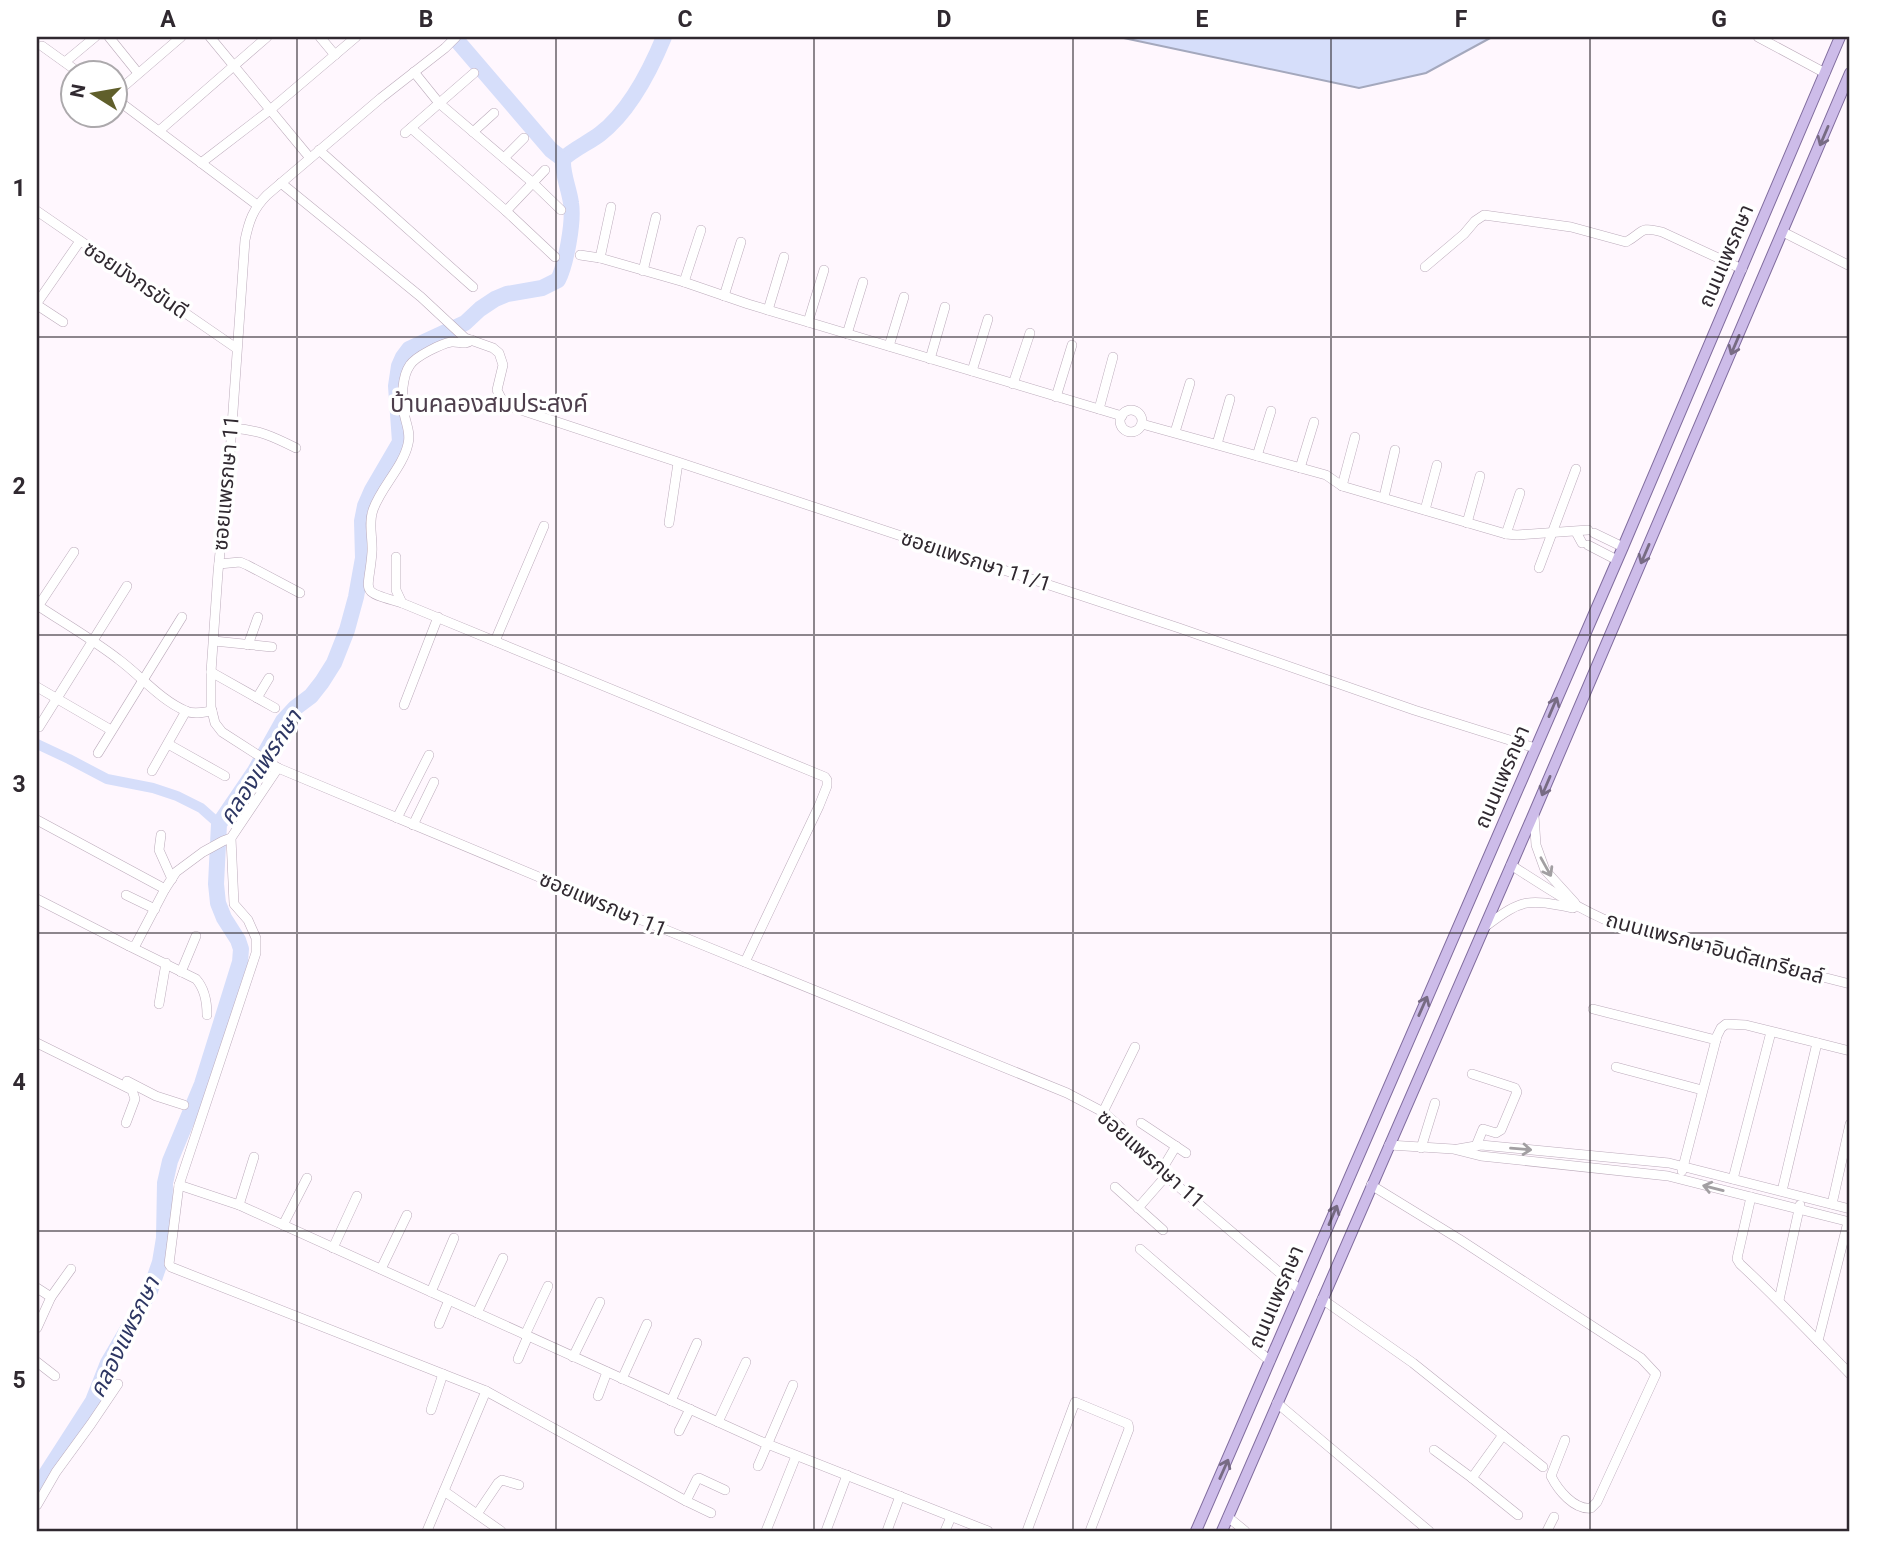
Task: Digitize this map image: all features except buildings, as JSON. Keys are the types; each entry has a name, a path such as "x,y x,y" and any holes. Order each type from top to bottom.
{"main road":[{"name":"ถนนแพรกษา","path":"1196,1531 1623,547 1840,37"},
{"name":"ถนนแพรกษา","path":"1222,1531 1485,927 1850,73"},
{"path":"1698,372 1720,380"}],"street":[{"path":"67,60 95,37"},
{"path":"109,37 138,73"},
{"path":"130,80 181,37"},
{"path":"210,37 310,158"},
{"path":"159,131 267,37"},
{"path":"320,37 335,55"},
{"path":"201,163 270,110 356,37"},
{"path":"130,109 257,205 456,37"},
{"path":"1758,37 1825,73"},
{"path":"43,46 62,60"},
{"path":"414,72 439,103 561,210"},
{"path":"474,73 408,130 506,211 555,257"},
{"path":"473,132 494,113"},
{"path":"504,158 524,138"},
{"path":"319,150 473,287"},
{"path":"506,211 545,170"},
{"path":"281,183 468,339 465,344 449,342 428,352 413,361 406,374 403,406 410,437 406,451 372,512 368,587 372,594 438,617 827,780 807,835 745,962"},
{"name":"ซอยแพรกษา 11","path":"257,205 251,214 245,240 211,672 212,711 215,723 222,732 274,766 1067,1093 1103,1112 1164,1173 1300,1290"},
{"path":"600,258 611,207"},
{"name":"ซอยมังกรขันดี","path":"37,211 236,348"},
{"path":"1425,267 1484,215 1571,227 1626,242 1643,229 1652,229 1742,269"},
{"path":"643,271 656,217"},
{"path":"684,282 701,230"},
{"path":"1783,232 1850,266"},
{"path":"63,322 37,304 79,241"},
{"path":"724,296 741,242"},
{"path":"580,254 684,282 768,310 1122,416"},
{"path":"768,310 785,257"},
{"path":"808,322 824,270"},
{"path":"847,334 863,282"},
{"path":"889,346 904,297"},
{"path":"930,359 945,307"},
{"path":"972,371 988,319"},
{"path":"1013,384 1030,333"},
{"name":"ซอยแพรกษา 11/1","path":"468,339 499,353 503,365 497,390 503,402 509,406 1138,614 1414,710 1535,748"},
{"path":"1056,397 1072,345"},
{"path":"1098,409 1113,357"},
{"path":"1175,432 1190,383"},
{"path":"1217,444 1230,399"},
{"path":"1128,410 1134,410 1139,413 1143,424 1135,432 1129,432 1121,425 1122,416 1128,410"},
{"path":"1257,456 1271,411"},
{"path":"1300,468 1314,422"},
{"path":"1143,424 1326,475 1342,486 1506,534 1591,531 1623,547"},
{"path":"232,428 264,433 296,448"},
{"path":"1342,486 1355,437"},
{"path":"1384,497 1395,450"},
{"path":"668,523 678,463"},
{"path":"1425,510 1437,465"},
{"path":"1539,568 1576,468"},
{"path":"1467,523 1480,477"},
{"path":"1506,534 1520,493"},
{"path":"495,641 544,526"},
{"path":"1576,531 1585,544 1617,560"},
{"path":"74,552 37,606 93,640 159,694 186,712 212,711"},
{"path":"396,557 396,590 402,603"},
{"path":"219,564 240,562 300,593"},
{"path":"39,727 127,586"},
{"path":"98,753 182,617"},
{"path":"248,645 258,617"},
{"path":"404,705 438,617"},
{"path":"214,641 272,647"},
{"path":"211,672 275,708"},
{"path":"257,698 269,678"},
{"path":"37,687 111,730"},
{"path":"152,771 186,712"},
{"path":"168,744 225,776"},
{"path":"397,818 429,755"},
{"path":"129,946 135,946 139,942 165,889 182,866 227,839 274,766"},
{"path":"413,825 434,782"},
{"name":"ถนนแพรกษาอินดัสเทรียลล์","path":"1534,813 1536,845 1545,870 1581,909"},
{"path":"37,820 165,889"},
{"path":"161,835 159,850 172,878"},
{"path":"227,839 234,904 248,920 257,946 179,1185 169,1261 171,1267 486,1391 711,1513"},
{"name":"ถนนแพรกษาอินดัสเทรียลล์","path":"1511,865 1581,909 1615,924 1850,984"},
{"path":"127,895 155,909"},
{"path":"37,899 166,963 200,983 205,995 207,1014"},
{"name":"ถนนแพรกษาอินดัสเทรียลล์","path":"1485,927 1508,909 1528,901 1581,909"},
{"path":"181,972 196,936"},
{"path":"159,1004 166,963"},
{"path":"1592,1009 1716,1040"},
{"path":"1680,1179 1716,1040 1721,1028 1726,1024 1771,1031 1850,1051"},
{"path":"1732,1180 1771,1031"},
{"path":"37,1043 132,1090 135,1102 126,1123"},
{"path":"1782,1191 1817,1043"},
{"path":"1103,1112 1135,1047"},
{"path":"1616,1067 1702,1090"},
{"path":"1472,1074 1516,1088 1517,1092 1501,1130 1496,1133 1483,1129 1476,1146"},
{"path":"108,1077 120,1077 156,1096 184,1105"},
{"path":"1421,1148 1435,1103"},
{"path":"1141,1123 1186,1153"},
{"path":"1832,1204 1850,1125"},
{"path":"1388,1145 1453,1149 1481,1145 1669,1163 1850,1209"},
{"path":"1138,1208 1164,1173 1175,1146"},
{"path":"1453,1149 1480,1156 1668,1176 1849,1222 1818,1341"},
{"path":"1583,1167 1585,1155"},
{"path":"239,1205 254,1157"},
{"path":"283,1225 307,1178"},
{"path":"179,1185 239,1205 767,1444 988,1531"},
{"path":"1371,1185 1641,1358 1656,1374 1597,1502 1591,1508 1582,1508 1574,1503 1559,1489 1551,1476 1565,1440"},
{"path":"1115,1187 1164,1230"},
{"path":"334,1248 357,1196"},
{"path":"1751,1197 1737,1259 1850,1374"},
{"path":"1779,1300 1802,1197"},
{"path":"381,1269 407,1215"},
{"path":"431,1292 454,1238"},
{"path":"1140,1249 1212,1308 1270,1361"},
{"path":"477,1313 503,1258"},
{"path":"37,1327 51,1297 71,1269"},
{"path":"518,1359 548,1286"},
{"path":"37,1288 51,1297"},
{"path":"1322,1299 1413,1363 1543,1467"},
{"path":"439,1324 449,1300"},
{"path":"573,1357 600,1303"},
{"path":"622,1379 648,1324"},
{"path":"671,1401 697,1343"},
{"path":"37,1362 55,1376"},
{"path":"718,1422 746,1362"},
{"path":"598,1396 607,1372"},
{"path":"431,1410 443,1374"},
{"path":"37,1505 55,1472 118,1384"},
{"path":"758,1466 793,1385"},
{"path":"427,1531 486,1391"},
{"path":"1027,1531 1075,1402 1128,1424 1129,1429 1090,1531"},
{"path":"1277,1403 1429,1531"},
{"path":"679,1431 690,1409"},
{"path":"1472,1478 1503,1436"},
{"path":"1434,1450 1518,1515"},
{"path":"766,1531 796,1456"},
{"path":"826,1531 847,1475"},
{"path":"686,1501 699,1478 725,1490"},
{"path":"477,1514 502,1480 519,1485"},
{"path":"444,1491 501,1531"},
{"path":"887,1531 900,1496"},
{"path":"945,1531 951,1517"},
{"path":"1228,1517 1245,1531"},
{"path":"1547,1531 1554,1517"}],"water":[{"path":"1119,37 1492,37 1426,73 1359,88"}],"waterway":[{"path":"454,37 551,150 563,159"},
{"name":"คลองแพรกษา","path":"563,159 600,134 621,114 646,77 664,37"},
{"name":"คลองแพรกษา","path":"37,1488 93,1401 108,1363 150,1291 160,1262 164,1238 165,1183 170,1161 202,1084 240,962 241,949 238,940 218,903 216,884 219,824 255,771 283,721 311,696 322,682 334,663 347,630 363,558 362,521 365,506 400,442 396,386 399,366 409,349 465,323 495,299 507,294 542,288 558,280 566,254 571,221 571,203 563,159"},
{"path":"37,744 107,779 153,788 177,796 201,808 219,824"}],"district":[{"name":"บ้านคลองสมประสงค์","path":"489,404"}]}
